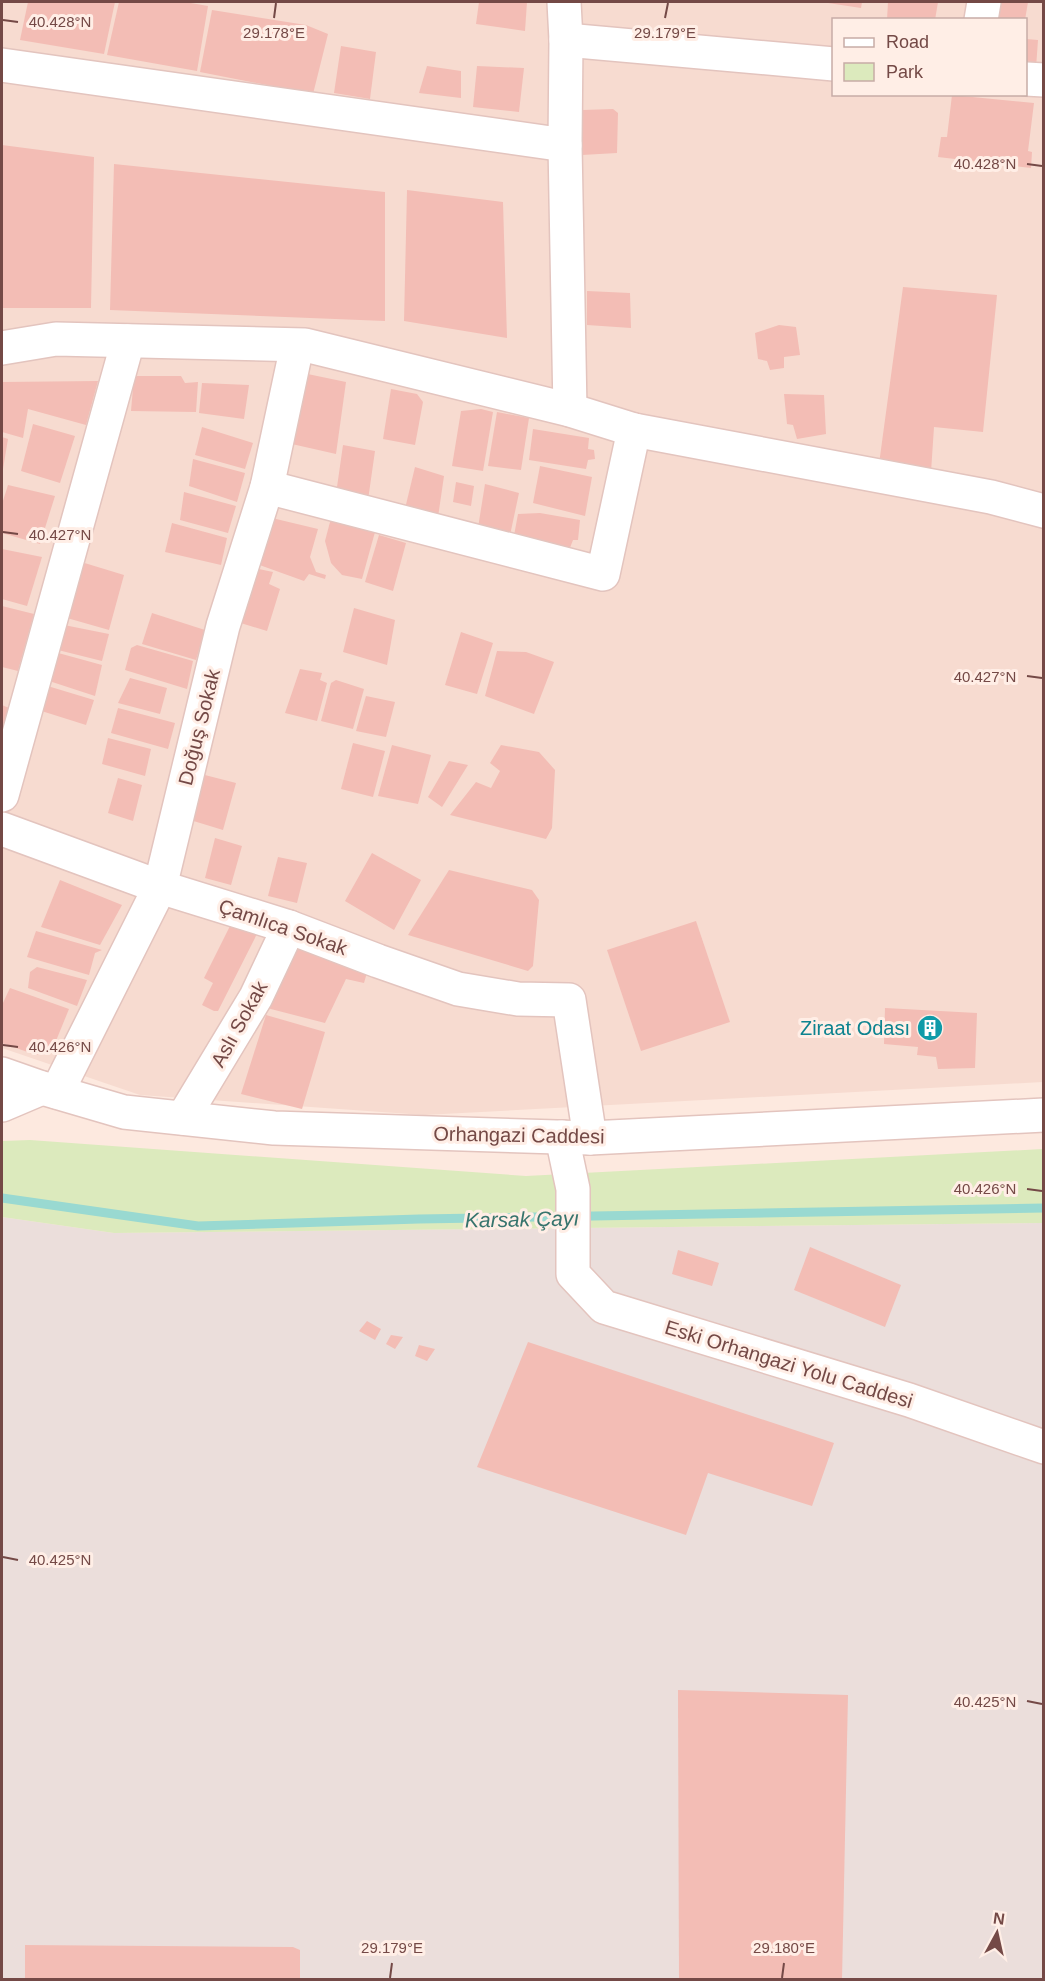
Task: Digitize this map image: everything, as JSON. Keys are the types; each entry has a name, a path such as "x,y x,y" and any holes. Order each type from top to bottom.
{"street":[{"path":"564,2 570,410"},
{"path":"981,18 984,2"},
{"path":"566,40 832,64"},
{"path":"2,65 565,145"},
{"path":"1027,79 1044,80"},
{"path":"2,348 56,339 305,345 570,410 634,430 992,496 1044,511"},
{"path":"2,795 128,341"},
{"name":"Doğuş Sokak","path":"50,1090 160,887 224,626 267,487 297,346"},
{"path":"267,487 603,574 634,430"},
{"name":"Çamlıca Sokak","path":"2,829 160,887 289,927 458,989 518,999 569,1000"},
{"name":"Aslı Sokak","path":"183,1118 256,997 289,927"},
{"name":"Eski Orhangazi Yolu Caddesi","path":"569,1000 576,1137 573,1189 573,1274 604,1307 909,1400 1044,1447"},
{"name":"Orhangazi Caddesi","path":"2,1074 124,1112 274,1128 576,1137 1044,1115"},
{"path":"2,1105 50,1090"}],"shaded area":[{"path":"2,2 1043,2 1043,1082 424,1115 140,1095 2,1048"},
{"path":"2,1217 114,1233 1043,1223 1043,1979 2,1980"}],"green space":[{"path":"30,1140 526,1176 1043,1149 1043,1223 114,1233 2,1217 2,1141"}],"building":[{"path":"28,2 115,2 104,54 20,40"},
{"path":"119,2 185,2 208,6 197,71 107,55"},
{"path":"479,2 527,2 525,31 476,24"},
{"path":"828,2 862,2 861,8"},
{"path":"888,2 938,2 935,18 887,18"},
{"path":"998,2 1028,2 1025,18 995,18"},
{"path":"212,10 306,25 328,34 313,94 200,72"},
{"path":"1027,39 1038,40 1036,68 1027,66"},
{"path":"341,46 376,52 370,99 334,93"},
{"path":"427,66 461,71 461,98 419,93"},
{"path":"477,66 524,68 519,112 473,107"},
{"path":"952,96 1034,103 1028,151 1032,152 1031,168 938,157 941,137 947,137"},
{"path":"613,109 618,113 617,153 582,155 583,110"},
{"path":"2,145 94,157 91,308 2,308"},
{"path":"114,164 385,192 385,321 110,310"},
{"path":"407,190 503,202 507,338 404,321"},
{"path":"903,287 997,295 983,432 934,427 931,472 879,464"},
{"path":"587,291 630,293 631,328 587,325"},
{"path":"779,325 796,327 800,355 784,357 784,368 770,370 767,361 758,359 755,333"},
{"path":"298,372 346,382 336,454 283,442"},
{"path":"134,376 181,376 185,383 198,382 196,412 131,411"},
{"path":"98,381 86,425 28,409 23,438 2,432 2,382"},
{"path":"202,383 249,385 244,419 199,413"},
{"path":"391,389 417,394 423,402 415,445 383,439"},
{"path":"784,394 824,395 826,434 797,439 793,425 787,424"},
{"path":"481,409 493,412 483,471 452,466 461,411"},
{"path":"497,412 529,418 521,470 488,466"},
{"path":"33,424 75,436 60,483 21,471"},
{"path":"202,427 253,443 245,469 195,455"},
{"path":"533,429 589,438 588,449 594,450 595,459 588,460 586,469 529,460"},
{"path":"2,437 8,439 3,469 2,468"},
{"path":"343,445 375,451 368,500 336,494"},
{"path":"193,459 245,473 237,502 189,486"},
{"path":"540,466 592,477 585,516 533,503"},
{"path":"415,467 444,476 437,524 404,513"},
{"path":"456,482 474,486 471,506 453,502"},
{"path":"485,484 519,493 509,540 477,534"},
{"path":"8,485 55,496 40,544 2,533 2,504"},
{"path":"184,492 236,506 228,533 180,520"},
{"path":"540,513 580,520 578,540 573,540 566,558 513,541 518,514"},
{"path":"272,518 318,529 310,557 316,572 326,575 325,579 309,574 304,581 254,563"},
{"path":"335,520 375,532 362,579 342,575 331,563 325,541 330,522"},
{"path":"172,523 227,538 221,565 165,552"},
{"path":"379,535 406,543 393,591 365,582"},
{"path":"2,549 42,557 27,606 2,599"},
{"path":"78,561 124,575 109,630 60,616"},
{"path":"249,567 273,572 269,584 280,589 267,631 231,620"},
{"path":"2,606 34,614 18,671 2,667"},
{"path":"354,608 395,620 387,665 343,652"},
{"path":"152,613 205,630 196,660 142,644"},
{"path":"59,624 109,634 102,661 54,649"},
{"path":"461,632 493,643 477,694 445,685"},
{"path":"137,645 193,661 187,689 125,670 131,648"},
{"path":"51,651 102,665 95,696 43,679"},
{"path":"497,651 526,652 554,662 534,714 485,696"},
{"path":"300,669 322,673 320,680 327,683 317,721 285,713"},
{"path":"130,678 167,688 160,714 118,703"},
{"path":"336,680 364,689 353,729 321,721 331,683"},
{"path":"41,684 94,700 86,725 32,708"},
{"path":"366,696 395,702 386,737 356,731"},
{"path":"2,705 9,708 2,733"},
{"path":"118,708 175,723 168,749 111,733"},
{"path":"108,738 151,749 145,776 102,764"},
{"path":"353,743 385,751 373,797 341,789"},
{"path":"392,745 431,755 418,804 378,796"},
{"path":"501,745 539,752 555,770 552,828 546,839 450,815 476,782 491,788 500,771 490,763"},
{"path":"449,761 468,765 442,807 428,797"},
{"path":"201,774 236,783 223,830 187,819"},
{"path":"118,778 142,785 133,821 108,813"},
{"path":"215,838 242,846 231,885 205,878"},
{"path":"372,853 421,880 394,930 345,901"},
{"path":"278,857 307,863 297,903 268,896"},
{"path":"449,870 532,890 539,900 533,966 528,971 408,935"},
{"path":"60,880 122,905 100,945 41,927"},
{"path":"235,916 261,926 218,1011 214,1011 202,1005 213,983 204,978"},
{"path":"696,921 730,1022 641,1051 607,950"},
{"path":"36,931 102,950 95,953 89,975 27,957"},
{"path":"300,949 368,969 364,983 346,979 325,1023 267,1008 291,951"},
{"path":"37,967 87,980 77,1006 28,988 30,972"},
{"path":"10,988 69,1009 51,1053 36,1055 2,1043 2,1005"},
{"name":"Ziraat Odası","path":"885,1008 977,1013 975,1068 938,1069 936,1057 917,1055 918,1047 884,1044"},
{"path":"266,1015 325,1032 302,1109 241,1094"},
{"path":"810,1247 901,1285 885,1327 794,1290"},
{"path":"678,1250 719,1263 712,1286 672,1274"},
{"path":"367,1321 381,1329 375,1340 359,1331"},
{"path":"391,1335 403,1337 395,1349 386,1344"},
{"path":"528,1342 834,1443 812,1506 708,1473 686,1535 477,1467"},
{"path":"419,1345 435,1349 427,1361 415,1356"},
{"path":"678,1690 848,1695 842,1980 679,1980"},
{"path":"25,1945 293,1947 300,1950 300,1980 25,1980"}],"waterway":[{"name":"Karsak Çayı","path":"2,1198 198,1226 419,1219 1044,1208"}],"place":[{"name":"Ziraat Odası","path":"930,1028"}]}
